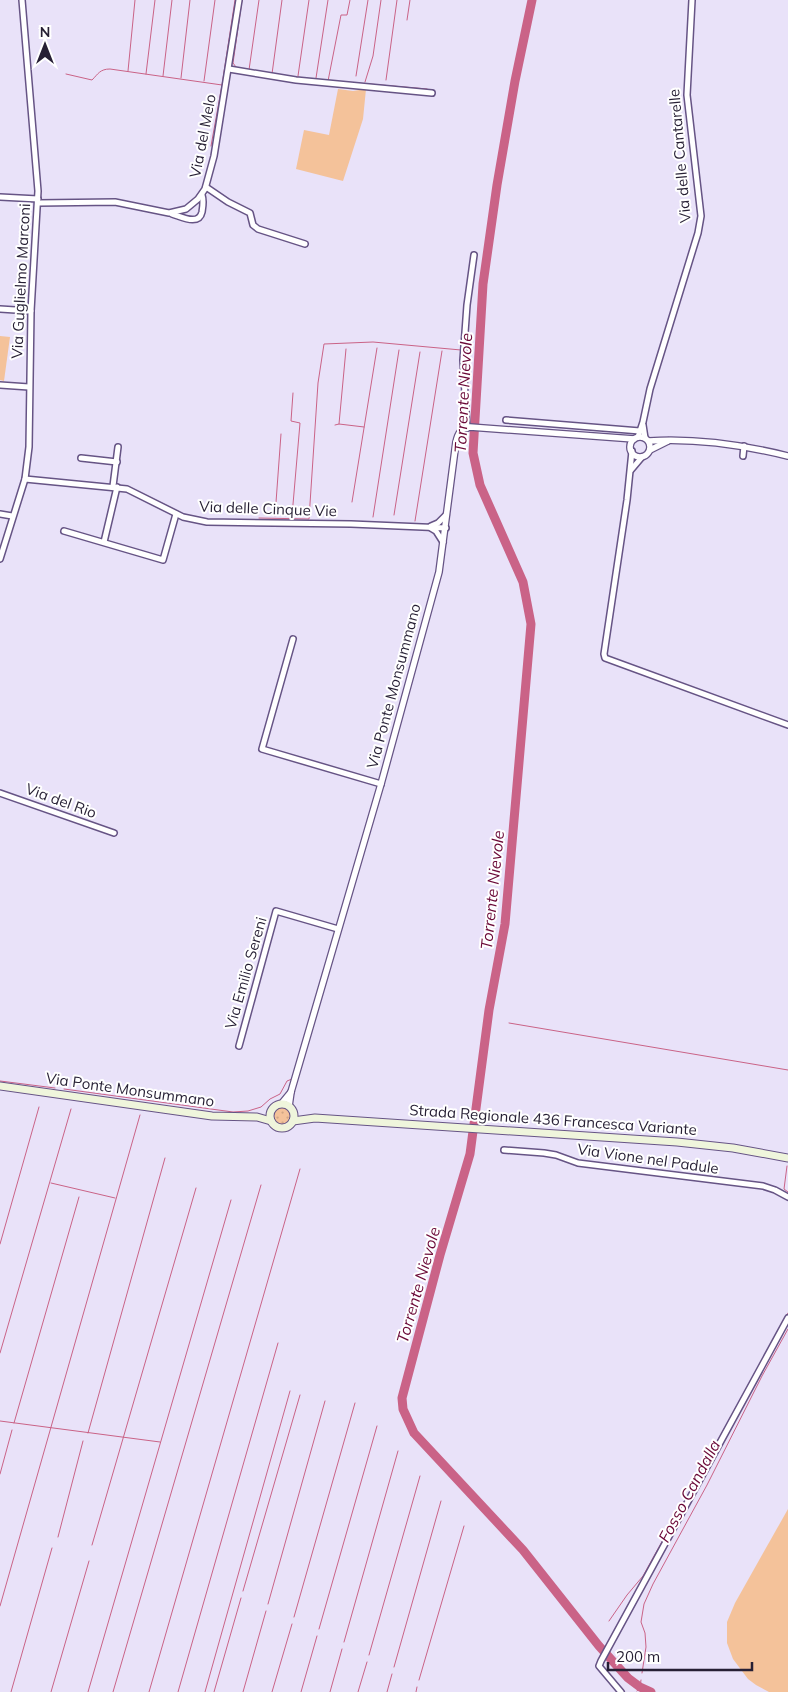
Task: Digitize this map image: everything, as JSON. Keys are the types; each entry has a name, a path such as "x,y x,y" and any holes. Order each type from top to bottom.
{"main road":[{"name":"Via Ponte Monsummano","path":"0,1086 212,1116 257,1118"},
{"path":"257,1118 270,1112 273,1107 288,1107 315,1118"},
{"path":"288,1107 293,1121"},
{"path":"270,1112 271,1122"},
{"path":"257,1118 283,1128 290,1125 293,1121 315,1118"},
{"name":"Strada Regionale 436 Francesca Variante","path":"315,1118 707,1144 788,1158"}],"street":[{"name":"Via Guglielmo Marconi","path":"0,559 25,479 29,447 31,311 38,201 22,0"},
{"name":"Via del Melo","path":"170,213 190,206 202,195 206,187 214,156 239,0"},
{"name":"Via delle Cantarelle","path":"637,436 643,422 648,395 698,233 701,216 687,95 692,0"},
{"path":"228,69 296,80 432,93"},
{"path":"206,187 228,202 250,213 253,225 258,229 305,244"},
{"path":"0,197 38,201 115,202 194,220 199,219 201,216 204,202 202,195"},
{"path":"474,255 467,305 463,360 468,428 612,437 637,436"},
{"path":"0,309 31,311"},
{"path":"0,385 29,387"},
{"path":"506,420 611,429 647,439 744,446 788,456"},
{"name":"Via delle Cantarelle","path":"643,422 647,439"},
{"name":"Via Ponte Monsummano","path":"288,1107 440,572 456,442 460,432 468,428"},
{"path":"611,429 612,437"},
{"path":"637,436 631,449 631,470 604,654 605,658 788,725"},
{"path":"612,437 631,449 635,455 642,456"},
{"path":"647,439 650,450"},
{"path":"631,470 642,456 670,440"},
{"path":"743,456 744,446"},
{"path":"104,542 115,487 118,447"},
{"path":"81,458 117,462"},
{"name":"Via delle Cinque Vie","path":"25,479 59,484 115,487 135,492 176,514 194,520 223,523 351,524 446,528"},
{"path":"0,514 12,516"},
{"path":"64,531 163,560 176,514"},
{"path":"428,527 438,523 448,514"},
{"path":"428,527 436,531 444,543"},
{"path":"293,639 262,749 381,784"},
{"name":"Via del Rio","path":"0,793 114,834"},
{"name":"Via Emilio Sereni","path":"238,1046 276,911 338,929"},
{"name":"Via Vione nel Padule","path":"504,1150 544,1152 578,1163 763,1186 788,1197"},
{"path":"621,1692 599,1666 788,1318"}],"shaded area":[{"path":"338,89 353,91 366,89 363,119 343,181 296,169 304,130 329,135"},
{"path":"0,336 10,337 4,381 0,380"},
{"path":"282,1107 288,1110 291,1116 288,1122 282,1125 276,1122 273,1116 276,1110"},
{"path":"788,1509 788,1692 769,1692 748,1679 733,1659 727,1643 727,1622 735,1603"}],"waterway":[{"path":"128,71 135,0"},
{"path":"146,74 155,0"},
{"path":"163,76 172,0"},
{"path":"181,78 190,0"},
{"path":"204,81 215,0"},
{"path":"211,146 235,0"},
{"path":"236,67 233,63 242,0"},
{"path":"249,70 259,0"},
{"path":"272,74 282,0"},
{"path":"298,76 309,0"},
{"path":"316,78 328,0"},
{"path":"328,81 341,15 347,15 350,0"},
{"path":"356,76 368,0"},
{"path":"365,82 373,56 381,0"},
{"path":"386,80 397,0"},
{"path":"407,20 410,0"},
{"name":"Torrente Nievole","path":"532,0 515,81 497,185 483,284 473,453 480,485 523,582 531,624 505,924 489,1010 470,1154 440,1255 402,1398 403,1409 414,1433 523,1550 599,1646 628,1678 651,1692"},
{"path":"66,74 92,80 101,71 110,69 222,85"},
{"path":"274,74 320,80"},
{"path":"346,82 427,89"},
{"path":"259,518 309,519 318,383 324,344 373,342 461,350"},
{"path":"352,502 377,348"},
{"path":"339,424 346,349"},
{"path":"373,517 399,350"},
{"path":"415,521 442,351"},
{"path":"394,515 420,352"},
{"path":"292,516 300,423 291,421 293,393"},
{"path":"335,425 364,427"},
{"path":"275,516 281,434"},
{"path":"509,1023 788,1070"},
{"path":"64,1089 233,1112 248,1111 261,1107 270,1099 280,1094 287,1081 292,1079"},
{"path":"0,1081 55,1088"},
{"path":"0,1244 39,1107"},
{"path":"0,1353 71,1109"},
{"path":"0,1606 140,1115"},
{"path":"88,1433 165,1158"},
{"path":"787,1166 784,1189 788,1192"},
{"path":"149,1692 300,1169"},
{"path":"51,1183 115,1198"},
{"path":"113,1692 261,1185"},
{"path":"92,1545 196,1188"},
{"path":"14,1423 79,1197"},
{"path":"88,1692 231,1200"},
{"path":"609,1621 643,1576 788,1313"},
{"name":"Fosso Candalla","path":"642,1673 646,1647 645,1633 641,1622 644,1604 788,1329"},
{"path":"178,1692 278,1343"},
{"path":"205,1692 290,1391"},
{"path":"243,1591 300,1395"},
{"path":"268,1604 325,1401"},
{"path":"294,1617 355,1403"},
{"path":"0,1421 160,1442"},
{"path":"319,1629 377,1426"},
{"path":"0,1474 12,1430"},
{"path":"58,1537 83,1441"},
{"path":"344,1642 398,1451"},
{"path":"369,1655 420,1476"},
{"path":"394,1667 441,1501"},
{"path":"419,1680 464,1526"},
{"path":"11,1692 52,1548"},
{"path":"51,1692 89,1561"},
{"path":"214,1692 241,1598"},
{"path":"243,1692 266,1611"},
{"path":"272,1692 292,1624"},
{"path":"301,1692 317,1636"},
{"path":"330,1692 342,1649"},
{"path":"358,1692 367,1662"},
{"path":"387,1692 392,1674"},
{"name":"Fosso Candalla","path":"637,1691 641,1680"},
{"path":"416,1692 417,1687"}]}
